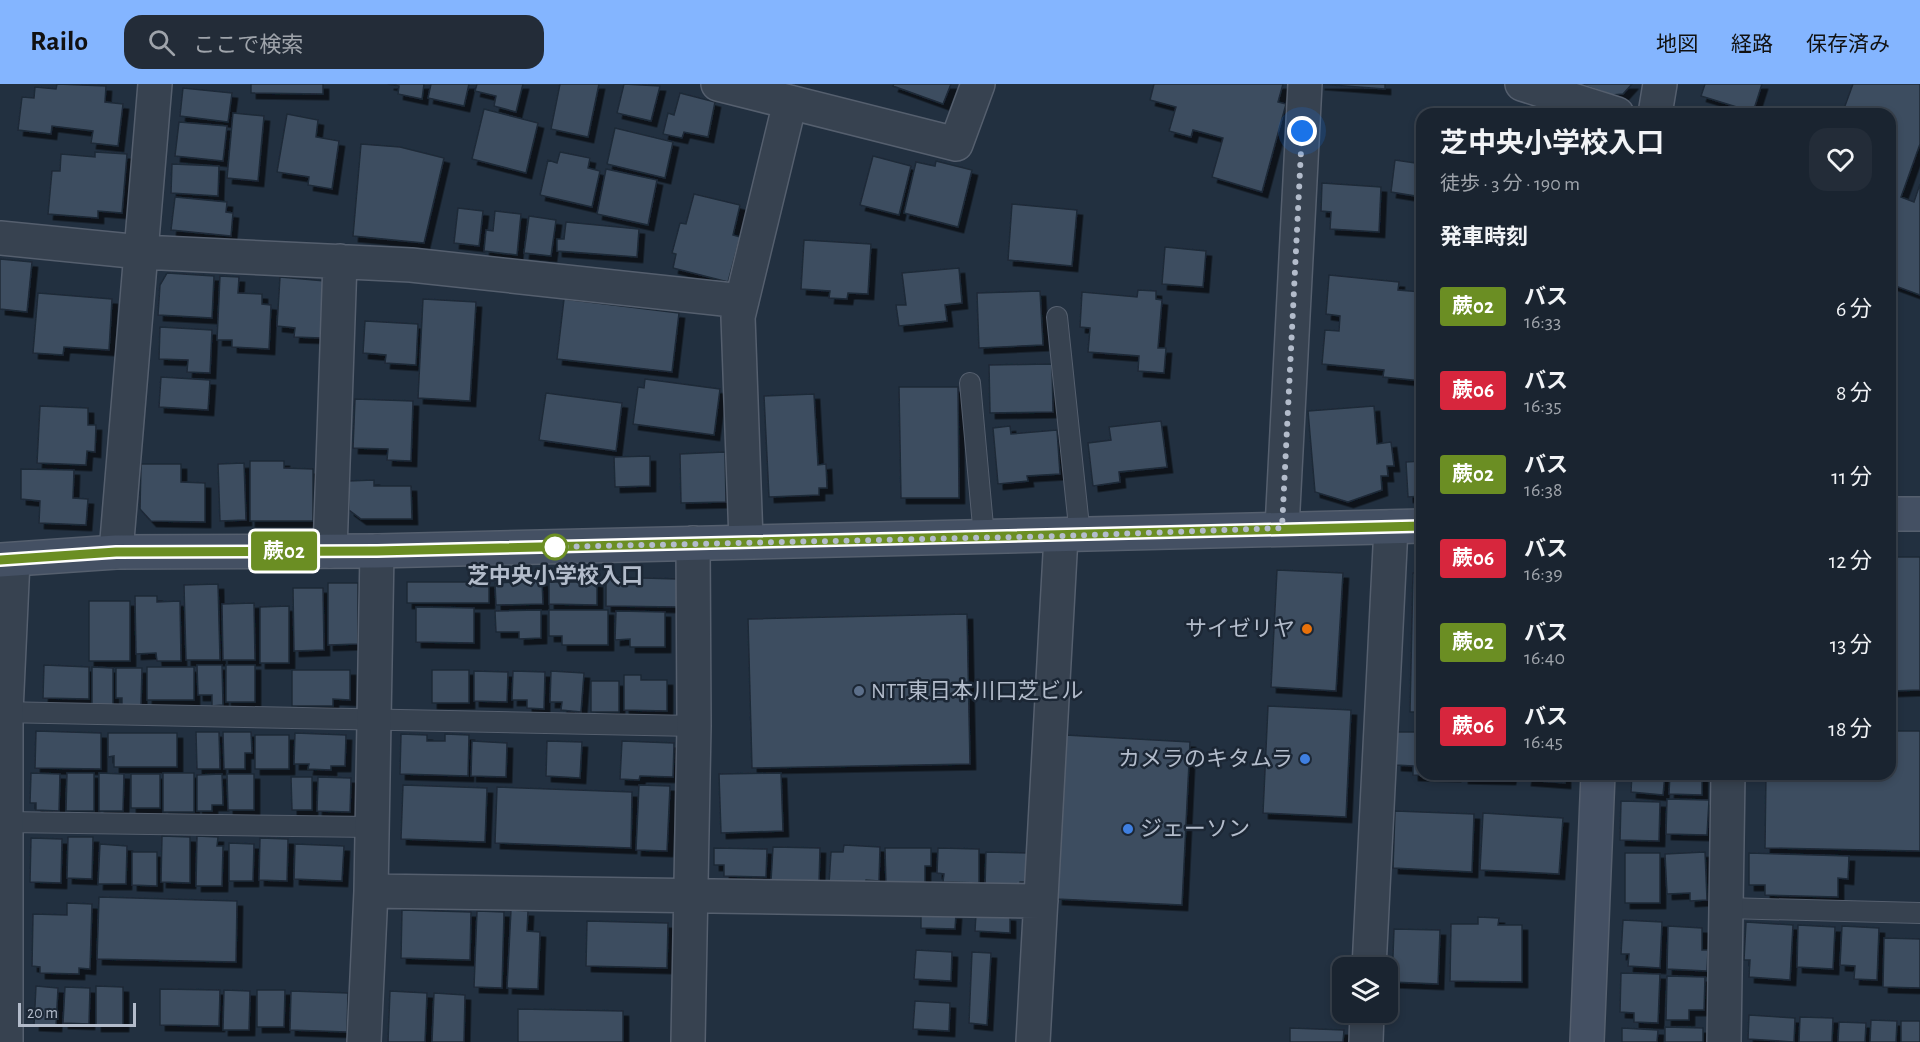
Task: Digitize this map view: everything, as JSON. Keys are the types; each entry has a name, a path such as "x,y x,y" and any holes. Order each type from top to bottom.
{"main road":[{"path":"1896,514 1920,514"},
{"path":"7,560 116,552 377,551 746,541 1070,536 1406,526"},
{"path":"1587,1042 1598,780"}],"street":[{"path":"116,552 155,84"},
{"path":"718,84 956,144 978,84"},
{"path":"1282,528 1305,84"},
{"path":"1522,84 1598,108"},
{"path":"1655,108 1660,84"},
{"path":"746,541 738,317 790,102"},
{"path":"0,238 141,252 411,265 742,301"},
{"path":"330,551 340,261"},
{"path":"1370,957 1406,526"},
{"path":"1033,1042 1041,901 1070,536"},
{"path":"688,1042 694,726 693,543"},
{"path":"364,1042 371,891 377,551"},
{"path":"6,1042 2,877 6,822 3,712 7,560"},
{"path":"1724,1042 1728,780"},
{"path":"371,891 1041,901"},
{"path":"1366,1042 1367,1023"}],"lane":[{"path":"1057,316 1070,536"},
{"path":"970,383 984,537"},
{"path":"3,712 694,726"},
{"path":"6,822 372,827"},
{"path":"1726,908 1920,913"}],"building":[{"path":"57,84 106,86 105,102 123,104 118,146 91,143 93,131 52,126 51,134 18,130 22,97 34,98 35,87 56,89"},
{"path":"251,84 323,84 323,94 251,93"},
{"path":"388,84 424,84 422,99 398,94 399,86"},
{"path":"431,84 469,84 464,106 428,98"},
{"path":"477,84 523,84 516,112 494,106 496,96 475,91"},
{"path":"560,84 599,84 588,137 551,129"},
{"path":"624,84 660,86 651,121 617,113"},
{"path":"894,84 951,84 943,104 893,86"},
{"path":"1154,84 1283,84 1278,102 1286,104 1262,192 1212,177 1223,138 1193,130 1191,137 1169,131 1176,107 1150,100"},
{"path":"1319,84 1385,84 1385,89"},
{"path":"1580,84 1632,84 1623,94 1612,95"},
{"path":"1705,84 1762,84 1754,108 1740,108 1701,96"},
{"path":"1853,84 1920,84 1920,144 1901,197 1914,202 1920,184 1920,295 1896,286 1896,108 1844,108"},
{"path":"183,88 232,93 228,122 180,116"},
{"path":"680,93 715,102 708,137 684,132 682,138 663,134 668,113 674,115"},
{"path":"484,109 538,123 526,173 472,159"},
{"path":"233,113 264,116 258,181 227,178"},
{"path":"287,114 318,120 316,137 339,141 332,189 308,185 309,177 277,172"},
{"path":"179,122 227,126 223,161 175,156"},
{"path":"615,128 673,142 665,178 607,164"},
{"path":"361,144 400,147 444,158 424,243 353,236"},
{"path":"95,152 127,154 122,213 98,211 98,218 48,214 52,171 60,171 61,154 95,157"},
{"path":"560,152 590,158 588,168 600,171 592,207 540,195 548,160 557,163"},
{"path":"873,156 911,166 899,215 860,205"},
{"path":"1395,160 1416,163 1416,196 1391,192"},
{"path":"936,161 972,170 958,227 904,213 916,162 935,166"},
{"path":"172,164 219,166 218,196 171,193"},
{"path":"606,169 657,180 648,225 597,214"},
{"path":"1322,183 1381,187 1379,232 1330,229 1331,212 1321,211"},
{"path":"694,194 740,205 733,235 740,237 728,282 673,268 676,254 672,253 680,223 686,224"},
{"path":"175,197 227,202 226,212 233,213 231,236 171,230"},
{"path":"1012,204 1077,210 1072,266 1008,260"},
{"path":"458,208 483,211 479,246 454,243"},
{"path":"495,211 521,214 517,255 484,251 486,230 493,231"},
{"path":"529,216 556,220 551,256 524,253"},
{"path":"566,222 639,229 637,257 557,251 557,239 564,239"},
{"path":"804,240 871,244 868,294 848,293 847,299 829,298 830,291 801,289"},
{"path":"1165,247 1206,251 1203,287 1162,284"},
{"path":"0,259 32,262 27,312 0,309"},
{"path":"959,268 962,303 945,305 947,321 899,326 896,305 906,305 902,273"},
{"path":"167,273 214,276 212,318 158,315 160,285"},
{"path":"1329,275 1399,282 1398,290 1416,292 1416,380 1383,377 1384,370 1322,364 1325,330 1339,331 1340,316 1326,314"},
{"path":"220,276 239,277 238,293 262,294 262,304 271,305 269,349 232,347 232,340 217,340"},
{"path":"280,277 325,281 322,338 294,337 295,328 277,326"},
{"path":"1138,290 1156,291 1156,299 1162,300 1158,348 1166,348 1164,373 1138,371 1139,356 1088,352 1090,328 1080,327 1082,292 1137,297"},
{"path":"1040,291 1043,345 979,348 977,293"},
{"path":"38,293 112,299 109,350 64,347 63,355 33,353"},
{"path":"423,299 476,302 470,401 418,398"},
{"path":"564,299 679,313 672,372 557,359"},
{"path":"365,321 418,324 416,365 385,363 386,355 363,353"},
{"path":"160,327 212,330 210,373 187,372 188,360 159,359"},
{"path":"1052,364 1053,412 990,413 989,365"},
{"path":"161,377 210,380 208,410 159,407"},
{"path":"645,379 720,389 714,435 633,424 638,387 644,388"},
{"path":"899,387 958,387 959,498 901,498"},
{"path":"546,393 622,403 616,451 539,440"},
{"path":"814,394 818,465 826,464 827,488 819,488 819,495 769,497 764,396"},
{"path":"355,399 413,401 411,461 387,460 388,449 353,448"},
{"path":"40,406 88,408 88,425 96,425 95,452 87,451 86,465 37,463"},
{"path":"1374,406 1377,444 1391,442 1394,466 1387,466 1388,476 1381,476 1382,490 1348,502 1315,492 1308,411"},
{"path":"1161,421 1167,467 1119,472 1120,482 1093,486 1088,443 1111,440 1109,427"},
{"path":"1010,426 1011,434 1057,430 1060,474 1027,476 1028,481 998,484 993,428"},
{"path":"725,452 726,502 681,503 680,454"},
{"path":"650,456 650,486 615,487 614,457"},
{"path":"250,461 284,461 284,468 313,469 313,521 250,521"},
{"path":"1416,461 1416,496 1408,497 1406,462"},
{"path":"244,463 246,520 220,521 218,464"},
{"path":"141,464 181,464 181,482 205,483 205,522 151,521 140,509"},
{"path":"21,469 74,470 73,498 88,499 86,525 39,523 40,501 21,499"},
{"path":"374,480 374,486 411,486 412,519 361,519 349,510 348,481"},
{"path":"1896,557 1920,557 1920,690 1896,691"},
{"path":"1277,570 1343,573 1336,691 1271,687"},
{"path":"1413,573 1416,573 1416,712 1410,712"},
{"path":"606,577 678,579 678,607 606,606"},
{"path":"542,581 543,604 496,605 495,583"},
{"path":"407,582 489,582 489,603 407,603"},
{"path":"549,582 597,582 597,605 549,604"},
{"path":"328,583 358,583 358,644 328,645"},
{"path":"218,584 220,660 186,660 184,585"},
{"path":"293,588 323,588 324,650 294,651"},
{"path":"135,596 157,596 157,602 180,601 181,661 157,661 156,653 136,654"},
{"path":"89,601 130,601 130,661 89,661"},
{"path":"254,603 255,660 223,660 222,604"},
{"path":"289,606 289,663 260,663 260,607"},
{"path":"416,607 474,608 474,643 416,642"},
{"path":"541,610 541,638 519,639 519,632 496,632 495,611"},
{"path":"549,610 608,610 608,645 562,645 562,636 549,636"},
{"path":"616,611 665,612 665,647 630,647 630,639 615,640"},
{"name":"NTT東日本川口芝ビル","path":"967,614 970,764 752,768 748,619"},
{"path":"44,665 89,667 89,699 43,698"},
{"path":"197,665 222,665 223,705 212,706 212,695 198,695"},
{"path":"226,665 255,665 255,702 226,702"},
{"path":"92,667 113,668 113,707 92,707"},
{"path":"147,667 194,667 194,700 147,700"},
{"path":"116,668 142,668 141,706 122,705 122,698 116,698"},
{"path":"292,670 350,670 350,700 333,699 333,706 292,706"},
{"path":"432,670 469,670 469,703 432,703"},
{"path":"474,671 508,672 507,702 474,701"},
{"path":"513,671 545,672 544,709 527,708 527,700 512,700"},
{"path":"551,671 584,673 581,712 561,710 562,702 550,702"},
{"path":"624,675 641,675 641,680 667,680 667,711 624,710"},
{"path":"591,681 619,681 619,712 591,712"},
{"path":"1268,706 1351,710 1346,817 1263,813"},
{"path":"36,731 101,733 101,769 35,768"},
{"path":"1896,731 1920,731 1920,851 1765,848 1766,780 1896,780"},
{"path":"196,732 219,732 220,769 197,769"},
{"path":"223,732 251,732 252,753 245,753 245,769 224,769"},
{"path":"1397,732 1416,732 1416,775 1413,775 1413,766 1396,765"},
{"path":"108,733 177,733 177,767 114,767 114,756 108,757"},
{"path":"295,733 346,735 345,766 331,766 331,770 308,769 309,764 294,764"},
{"path":"401,734 427,735 427,741 445,741 445,734 469,735 468,776 400,774"},
{"path":"255,735 289,735 289,769 255,769"},
{"path":"1065,735 1190,742 1182,905 1057,899"},
{"path":"472,741 507,743 506,777 471,776"},
{"path":"547,741 582,742 580,778 546,776"},
{"path":"622,741 674,743 673,777 640,776 639,780 620,779"},
{"path":"31,773 60,774 59,811 36,810 36,803 30,803"},
{"path":"67,773 94,773 94,811 66,811"},
{"path":"99,773 124,774 123,811 99,811"},
{"path":"163,773 194,773 194,812 163,812"},
{"path":"781,773 783,831 721,833 719,774"},
{"path":"131,774 160,774 160,808 131,808"},
{"path":"222,774 223,805 212,805 212,811 197,811 197,775"},
{"path":"227,774 254,774 254,810 228,810"},
{"path":"291,777 312,777 312,810 292,810"},
{"path":"318,777 351,778 350,812 317,811"},
{"path":"1526,780 1565,780 1565,783"},
{"path":"1632,780 1664,780 1663,795 1631,792"},
{"path":"1670,780 1702,780 1702,795 1669,794"},
{"path":"403,785 487,788 485,842 401,839"},
{"path":"639,785 670,786 667,851 636,850"},
{"path":"497,787 632,792 631,848 495,843"},
{"path":"1667,799 1709,800 1707,835 1666,834"},
{"path":"1621,801 1660,802 1659,841 1620,840"},
{"path":"1395,811 1474,814 1472,872 1393,868"},
{"path":"1483,813 1563,818 1559,874 1480,870"},
{"path":"162,836 190,837 190,883 161,882"},
{"path":"197,836 218,837 217,846 223,846 222,886 196,886"},
{"path":"68,837 93,837 92,879 67,878"},
{"path":"31,838 62,839 61,883 30,882"},
{"path":"260,838 288,839 287,881 259,880"},
{"path":"229,843 254,844 253,881 229,881"},
{"path":"100,844 127,846 126,884 98,884"},
{"path":"295,844 344,846 342,881 294,879"},
{"path":"844,845 880,847 879,881 866,880 865,886 829,884 831,852 843,852"},
{"path":"773,847 820,848 819,883 771,881"},
{"path":"714,848 767,849 766,877 724,876 724,865 714,865"},
{"path":"885,848 931,848 931,866 925,866 925,886 886,886"},
{"path":"938,848 979,849 979,883 943,882 944,874 937,873"},
{"path":"132,852 157,852 157,886 132,885"},
{"path":"986,852 1028,853 1028,882 1020,882 1019,888 985,888"},
{"path":"1705,852 1707,900 1690,901 1690,893 1667,894 1665,854"},
{"path":"1625,853 1660,853 1660,903 1625,903"},
{"path":"1749,853 1849,856 1848,879 1838,878 1838,897 1765,895 1765,885 1749,885"},
{"path":"99,897 237,901 236,962 97,959"},
{"path":"67,903 92,904 90,969 79,968 79,974 40,973 40,967 32,966 33,914 67,915"},
{"path":"402,910 471,912 470,960 401,958"},
{"path":"511,910 528,911 527,931 540,932 538,989 507,988"},
{"path":"477,911 504,912 502,988 474,987"},
{"path":"921,913 956,914 955,929 921,928"},
{"path":"976,914 1010,916 1010,933 975,931"},
{"path":"1478,917 1499,918 1498,925 1522,925 1522,982 1450,981 1451,924 1478,924"},
{"path":"1623,920 1662,922 1660,968 1628,966 1629,954 1621,954"},
{"path":"587,921 668,923 667,968 586,966"},
{"path":"1746,922 1793,925 1790,980 1749,977 1750,960 1744,960"},
{"path":"1798,925 1835,927 1833,969 1797,967"},
{"path":"1668,926 1702,928 1702,950 1708,950 1707,971 1667,969"},
{"path":"1842,926 1879,928 1877,980 1854,979 1855,966 1840,965"},
{"path":"1394,929 1440,930 1438,984 1398,982 1398,957 1393,957"},
{"path":"1884,938 1920,939 1920,988 1883,987"},
{"path":"916,950 952,952 951,981 914,979"},
{"path":"972,952 991,953 987,1025 969,1023"},
{"path":"1621,973 1660,974 1658,1023 1634,1022 1634,1013 1620,1012"},
{"path":"1667,976 1705,977 1704,1010 1689,1010 1689,1020 1666,1020"},
{"path":"36,986 58,988 56,1026 34,1025"},
{"path":"96,986 123,987 123,1026 96,1026"},
{"path":"65,987 90,988 89,1024 63,1023"},
{"path":"160,989 220,990 219,1026 160,1025"},
{"path":"224,990 250,991 249,1030 223,1030"},
{"path":"257,990 285,990 284,1027 257,1027"},
{"path":"291,991 348,993 347,1032 290,1030"},
{"path":"390,991 427,993 425,1042 388,1042"},
{"path":"434,993 465,995 464,1042 432,1042"},
{"path":"915,1001 950,1003 949,1031 913,1029"},
{"path":"518,1009 623,1011 623,1042 518,1042"},
{"path":"1749,1015 1795,1018 1794,1042 1748,1039"},
{"path":"1800,1017 1833,1018 1832,1042 1799,1042"},
{"path":"1871,1020 1897,1021 1896,1042 1870,1042"},
{"path":"1901,1021 1920,1021 1920,1042 1901,1042"},
{"path":"1839,1022 1866,1023 1865,1042 1838,1042"},
{"path":"1665,1027 1703,1028 1703,1042 1665,1042"},
{"path":"1290,1028 1344,1030 1343,1042 1290,1042"},
{"path":"1622,1028 1658,1030 1657,1042 1622,1042"}],"bus line":[{"name":"蕨02","path":"0,560 116,552 377,551 1416,526"}],"place":[{"name":"芝中央小学校入口","path":"555,547"},
{"name":"サイゼリヤ","path":"1307,629"},
{"name":"NTT東日本川口芝ビル","path":"859,691"},
{"name":"カメラのキタムラ","path":"1305,759"},
{"name":"ジェーソン","path":"1128,829"}],"route":[{"path":"555,547 746,541 1061,536 1282,528 1302,131"}]}
